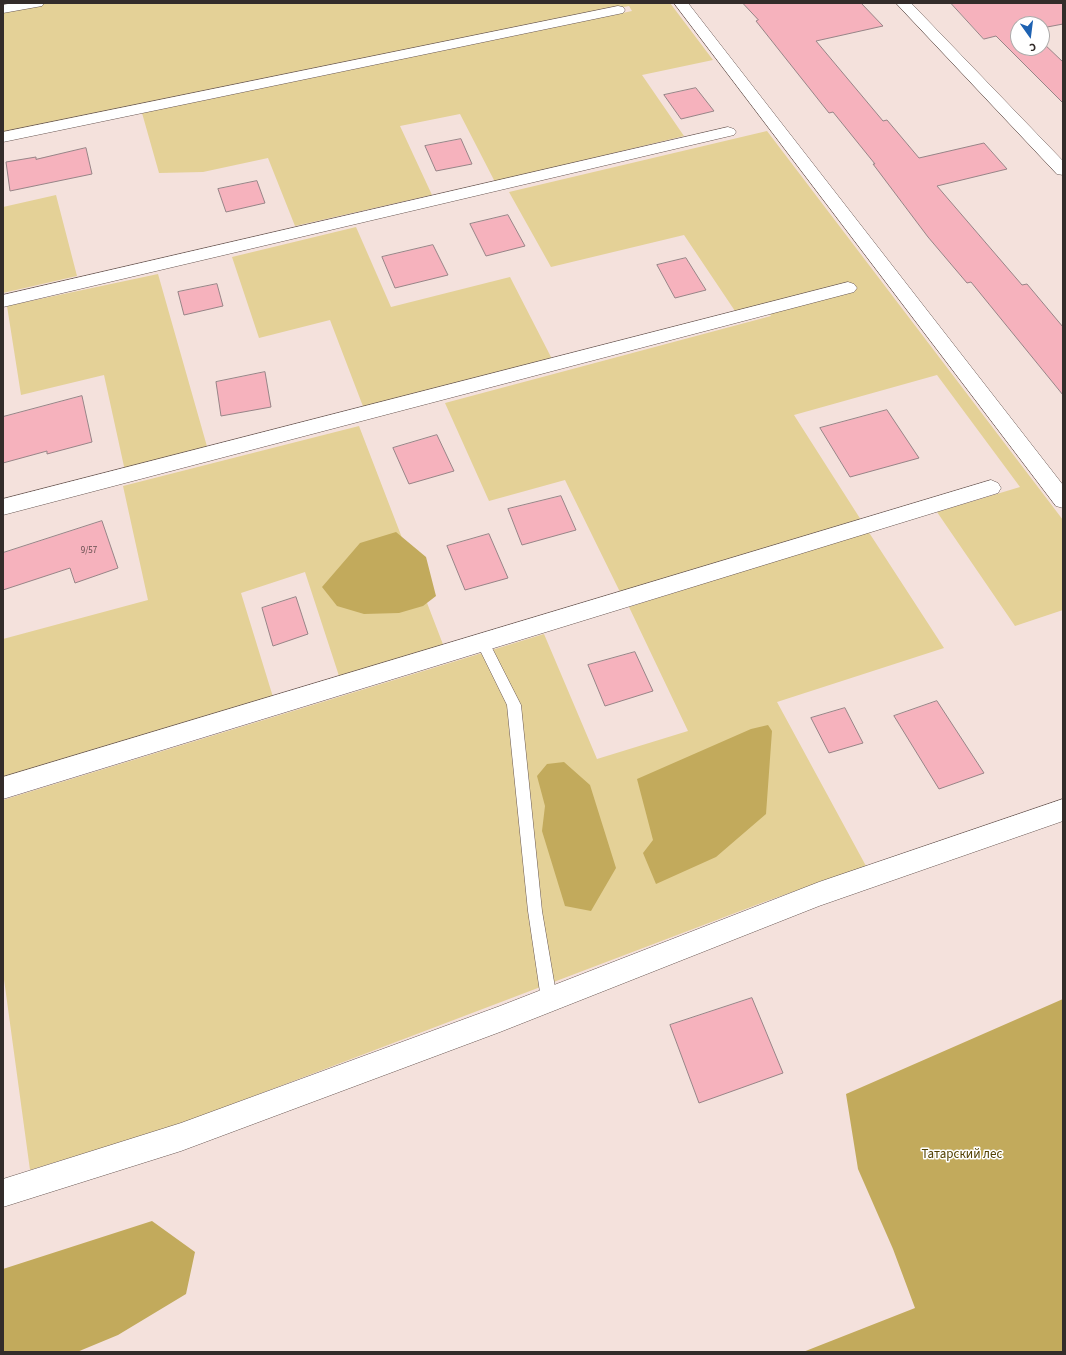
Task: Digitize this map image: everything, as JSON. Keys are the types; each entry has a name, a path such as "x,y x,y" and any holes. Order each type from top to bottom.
{"street":[{"path":"3,9 37,3"},
{"path":"681,3 1063,500"},
{"path":"903,3 1063,170"},
{"path":"3,137 618,10"},
{"path":"3,301 728,132"},
{"path":"3,507 848,288"},
{"path":"3,788 991,488"},
{"path":"3,1193 181,1137 549,999 819,894 1063,810"}],"lane":[{"path":"482,642 514,705 534,912 549,999"}],"shaded area":[{"path":"45,3 670,3 713,60 642,75 684,136 495,182 460,114 400,126 432,195 295,226 268,158 203,172 159,173 142,113 632,11 629,6 3,133 3,11"},
{"path":"767,131 1063,520 1063,610 1015,626 937,512 1020,487 937,375 794,415 861,520 620,592 565,480 489,501 445,403 771,316 765,304 735,311 684,235 551,267 509,192"},
{"path":"56,195 77,276 3,293 3,207"},
{"path":"356,227 391,307 510,277 552,359 364,409 330,320 259,338 232,257"},
{"path":"158,274 208,450 125,471 104,375 21,395 7,306"},
{"path":"359,426 444,647 340,679 305,572 241,593 273,697 3,781 3,639 148,600 123,486"},
{"path":"868,531 944,648 777,702 866,866 764,902 175,1126 30,1170 3,972 3,800 544,634 597,759 688,731 629,607"}],"green space":[{"path":"396,532 426,557 436,596 423,606 399,613 364,614 337,606 322,587 360,543"},
{"path":"768,725 772,731 766,814 716,857 656,884 643,853 653,840 637,779 751,729"},
{"path":"564,762 590,785 616,868 591,911 565,906 542,831 545,806 537,776 547,764"},
{"name":"Татарский лес","path":"1063,999 1063,1352 803,1352 915,1308 893,1249 858,1169 846,1094"},
{"path":"152,1221 195,1252 186,1294 118,1335 77,1352 3,1352 3,1269"}],"building":[{"path":"743,3 861,3 883,26 816,41 883,121 887,120 919,158 984,143 1007,169 937,186 1022,285 1027,284 1063,327 1063,395 971,282 967,283 928,237 873,164 875,164 833,112 829,113 756,21 758,20"},
{"path":"951,3 1063,3 1063,24 1050,26 1050,16 1010,16 1010,50 996,36 984,39"},
{"path":"1050,50 1063,62 1063,103 1016,56 1050,56"},
{"path":"696,88 714,111 681,119 664,95"},
{"path":"461,139 472,164 436,171 425,146"},
{"path":"86,148 92,174 10,191 6,162 36,157 36,159"},
{"path":"257,181 265,203 226,212 218,189"},
{"path":"508,215 525,246 486,256 470,224"},
{"path":"433,245 448,275 395,288 382,257"},
{"path":"686,258 706,290 675,298 657,265"},
{"path":"217,284 223,306 184,315 178,292"},
{"path":"265,372 271,407 221,416 216,382"},
{"path":"82,396 92,442 47,454 47,451 3,463 3,417"},
{"path":"887,410 919,458 850,477 820,428"},
{"path":"437,435 454,471 409,484 393,448"},
{"path":"561,496 576,530 522,545 508,509"},
{"path":"102,521 118,568 75,583 70,568 3,590 3,553"},
{"path":"489,534 508,578 465,590 447,546"},
{"path":"296,597 308,634 273,646 262,608"},
{"path":"635,652 653,691 605,706 588,665"},
{"path":"937,701 984,773 939,789 894,716"},
{"path":"845,708 863,743 829,753 811,718"},
{"path":"752,998 783,1073 699,1103 670,1025"}]}
